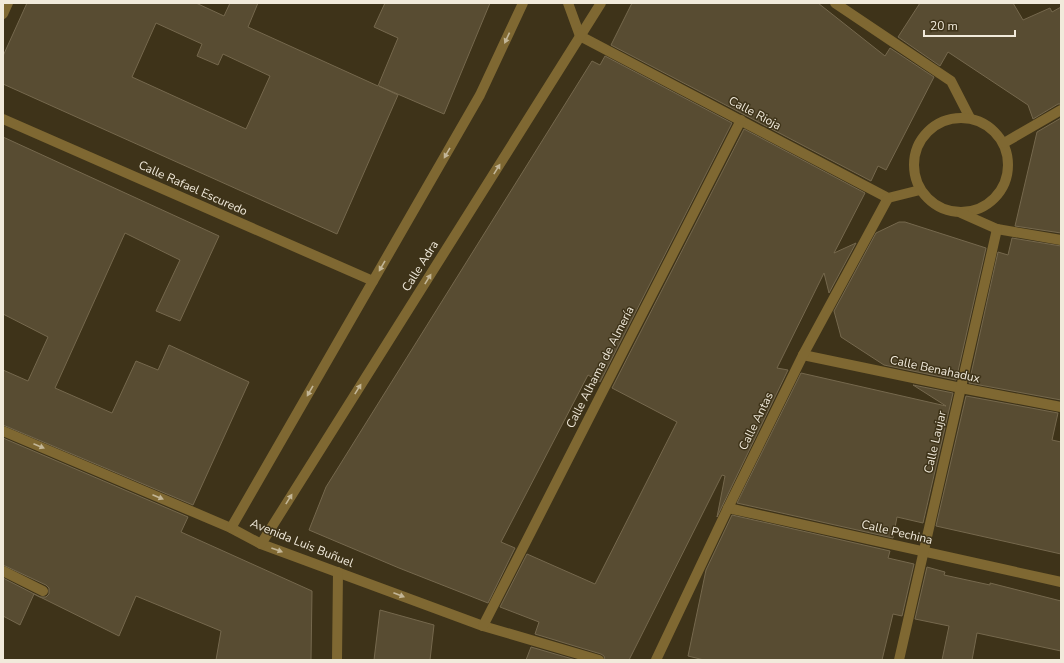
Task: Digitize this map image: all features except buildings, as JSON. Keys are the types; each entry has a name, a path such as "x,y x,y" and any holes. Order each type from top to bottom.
{"street":[{"path":"3,14 8,3"},
{"path":"231,528 480,95 523,3"},
{"path":"568,3 580,36"},
{"name":"Calle Adra","path":"261,544 601,3"},
{"path":"835,3 951,81 970,118"},
{"name":"Calle Rioja","path":"580,36 888,198"},
{"path":"1004,143 1061,110"},
{"path":"953,118 970,118 978,120 993,129 1004,143 1009,160 1008,174 1002,189 992,202 984,207 968,212 943,209 931,202 920,190 914,171 914,156 920,141 930,128 945,120 953,118"},
{"name":"Calle Rafael Escuredo","path":"3,119 373,281"},
{"name":"Calle Alhama de Almería","path":"483,626 741,120"},
{"path":"888,198 920,190"},
{"name":"Calle Antas","path":"656,660 803,355 888,198"},
{"path":"959,212 997,229 1061,240"},
{"name":"Calle Laujar","path":"899,660 997,229"},
{"name":"Calle Benahadux","path":"803,355 1061,407"},
{"name":"Avenida Luis Buñuel","path":"3,431 231,528 261,544 483,626 600,660"},
{"name":"Calle Pechina","path":"728,508 1061,582"},
{"path":"3,572 43,591"},
{"path":"337,660 338,572"}]}
